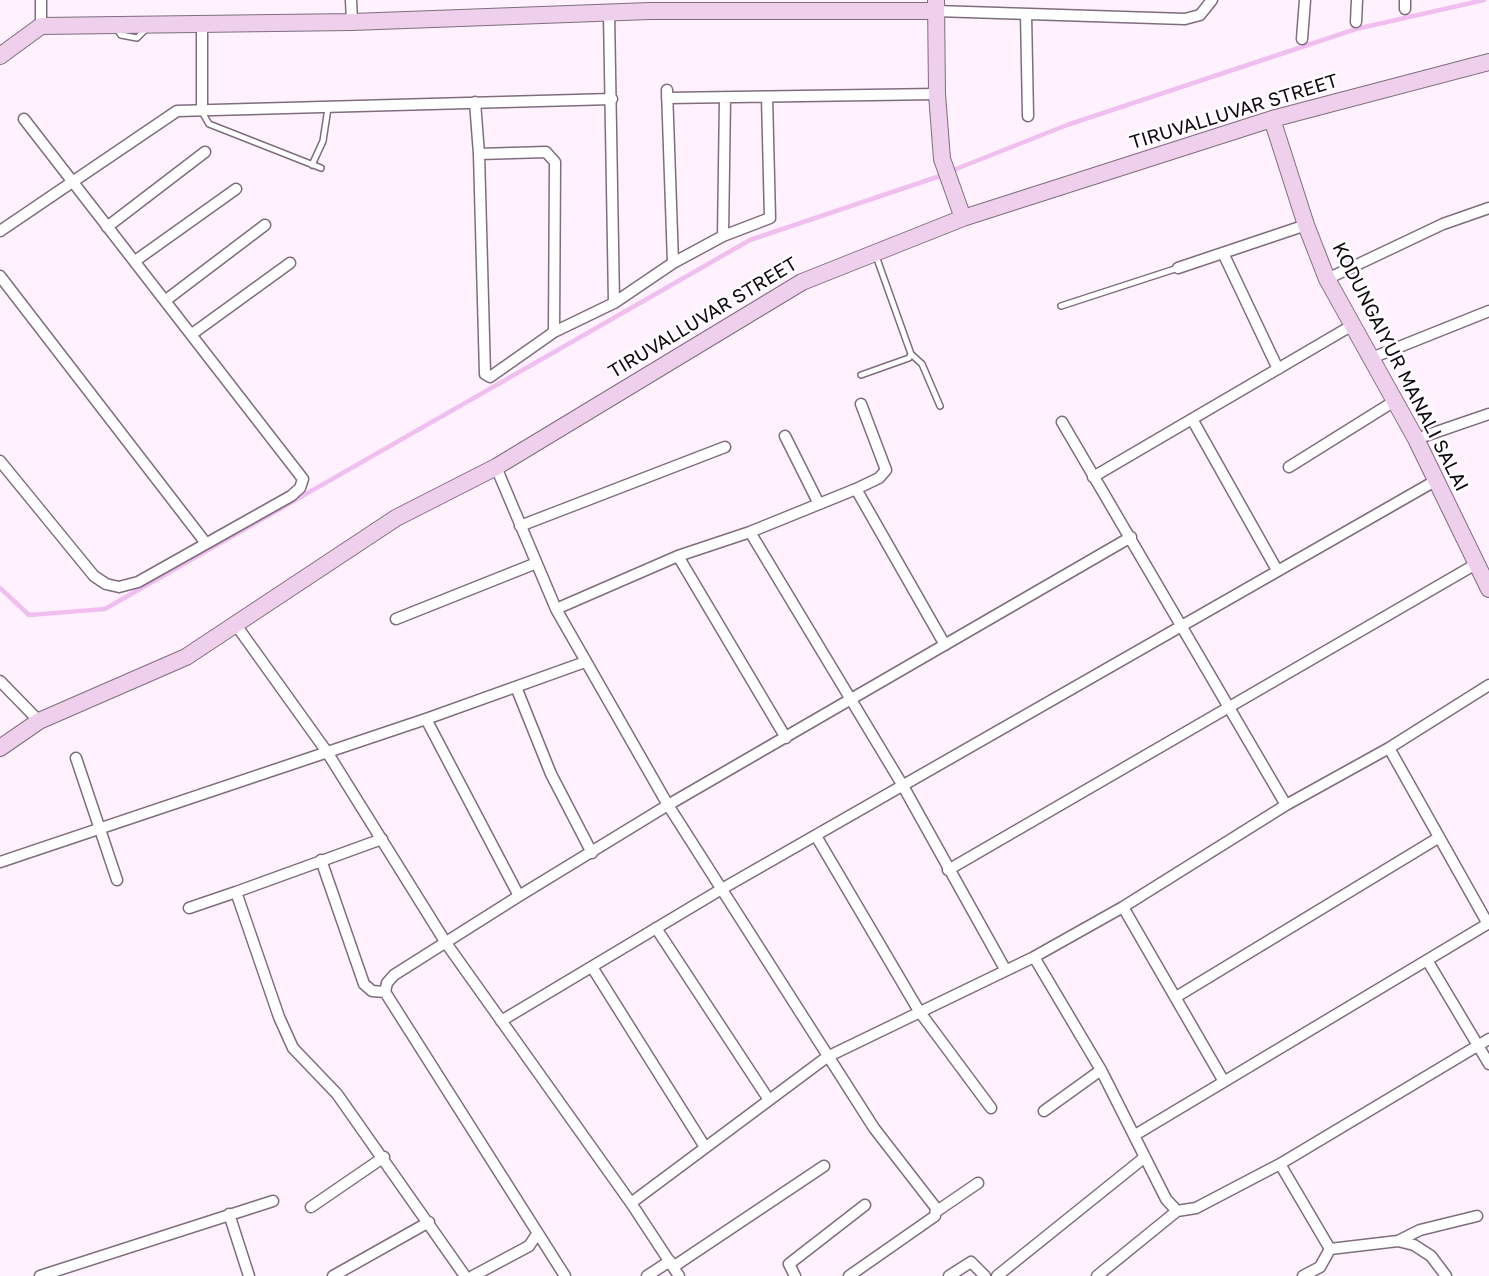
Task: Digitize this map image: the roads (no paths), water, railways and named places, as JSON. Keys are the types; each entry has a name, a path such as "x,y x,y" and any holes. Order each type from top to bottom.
{"street":[{"path":"41,0 41,26"},
{"path":"351,0 352,22"},
{"path":"1302,38 1305,0"},
{"path":"1356,22 1357,0"},
{"path":"0,56 41,26 352,22 609,13 650,5 936,5 1026,14 1185,19 1200,15 1211,3"},
{"path":"936,5 937,94 942,159 963,218"},
{"path":"609,13 614,303"},
{"path":"1026,14 1028,116"},
{"path":"202,24 202,109"},
{"name":"TIRUVALLUVAR STREET","path":"0,748 39,721 187,657 396,517 496,467 802,282 963,218 1272,119 1489,62"},
{"path":"673,263 667,94 725,98 937,94"},
{"path":"475,102 485,374 493,376 554,332 614,303 673,263 723,236 771,218 767,97"},
{"path":"723,236 725,98"},
{"path":"0,231 177,111 612,99"},
{"name":"KODUNGAIYUR MANALI SALAI","path":"1272,119 1306,225 1327,279 1369,359 1416,439 1489,589"},
{"path":"0,461 94,576 106,584 118,587 138,582 291,496 300,488 303,479 24,120"},
{"path":"107,226 205,152"},
{"path":"479,154 546,152 555,162 554,332"},
{"path":"135,261 236,189"},
{"path":"1327,279 1443,225 1489,208"},
{"path":"166,300 265,225"},
{"path":"1178,268 1306,225"},
{"path":"1223,253 1278,369"},
{"path":"192,334 290,264"},
{"path":"0,276 205,542"},
{"path":"1369,359 1489,311"},
{"path":"1093,477 1351,326"},
{"path":"1289,467 1393,402"},
{"path":"555,609 678,556 750,532 879,478 886,470 861,404"},
{"path":"1416,439 1489,414"},
{"path":"1192,419 1277,570"},
{"path":"1062,422 1286,805"},
{"path":"786,436 819,504"},
{"path":"520,526 725,447"},
{"path":"496,467 534,564 555,609 668,805 874,1128 937,1211"},
{"path":"501,1021 720,890 1435,481"},
{"path":"856,489 945,645"},
{"path":"750,532 849,701 903,786 1005,968"},
{"path":"565,1276 537,1234 534,1222 385,992 387,983 394,975 519,895 668,805 1131,537"},
{"path":"678,556 786,738"},
{"path":"396,619 534,564"},
{"path":"948,870 1230,710 1476,564"},
{"path":"236,625 327,752 446,943 631,1202 674,1268"},
{"path":"0,862 426,719 585,662"},
{"path":"0,681 39,721"},
{"path":"631,1202 827,1057 1005,968 1034,957 1123,907 1286,805 1389,748 1489,685"},
{"path":"516,687 551,774 592,853"},
{"path":"426,719 519,895"},
{"path":"1135,1135 1489,923 1438,838 1389,748"},
{"path":"76,758 117,880"},
{"path":"816,836 919,1011 991,1108"},
{"path":"1176,997 1438,838"},
{"path":"189,908 382,839"},
{"path":"321,859 364,984 372,991 385,992"},
{"path":"236,892 279,1017 293,1048 337,1094 384,1157 465,1276"},
{"path":"1123,907 1223,1080"},
{"path":"656,928 769,1100"},
{"path":"1034,957 1101,1070 1166,1199 1177,1211"},
{"path":"1427,960 1489,1064"},
{"path":"592,967 705,1147"},
{"path":"1097,1276 1177,1211 1196,1208 1280,1164 1489,1039"},
{"path":"1044,1111 1101,1070"},
{"path":"311,1207 384,1157"},
{"path":"997,1276 1145,1157"},
{"path":"1280,1164 1330,1249 1322,1272 1303,1276"},
{"path":"647,1276 674,1268 824,1166"},
{"path":"849,1276 978,1183"},
{"path":"40,1276 273,1201"},
{"path":"795,1276 789,1264 865,1206"},
{"path":"229,1214 249,1276"},
{"path":"1330,1249 1398,1241 1420,1230 1477,1216"},
{"path":"333,1276 429,1222"},
{"path":"473,1276 529,1246 537,1234"},
{"path":"1398,1241 1414,1245 1431,1256 1446,1276"},
{"path":"949,1276 971,1262 985,1276"}],"lane":[{"path":"312,164 323,141 329,105"},
{"path":"202,109 209,124 321,168"},
{"path":"874,253 911,354 922,364 940,406"},
{"path":"1061,306 1178,268"},
{"path":"861,375 909,358 911,354"}],"waterway":[{"path":"951,171 1067,125 1356,29 1484,0"},
{"path":"0,588 29,615 105,609 750,240 943,175"}]}
